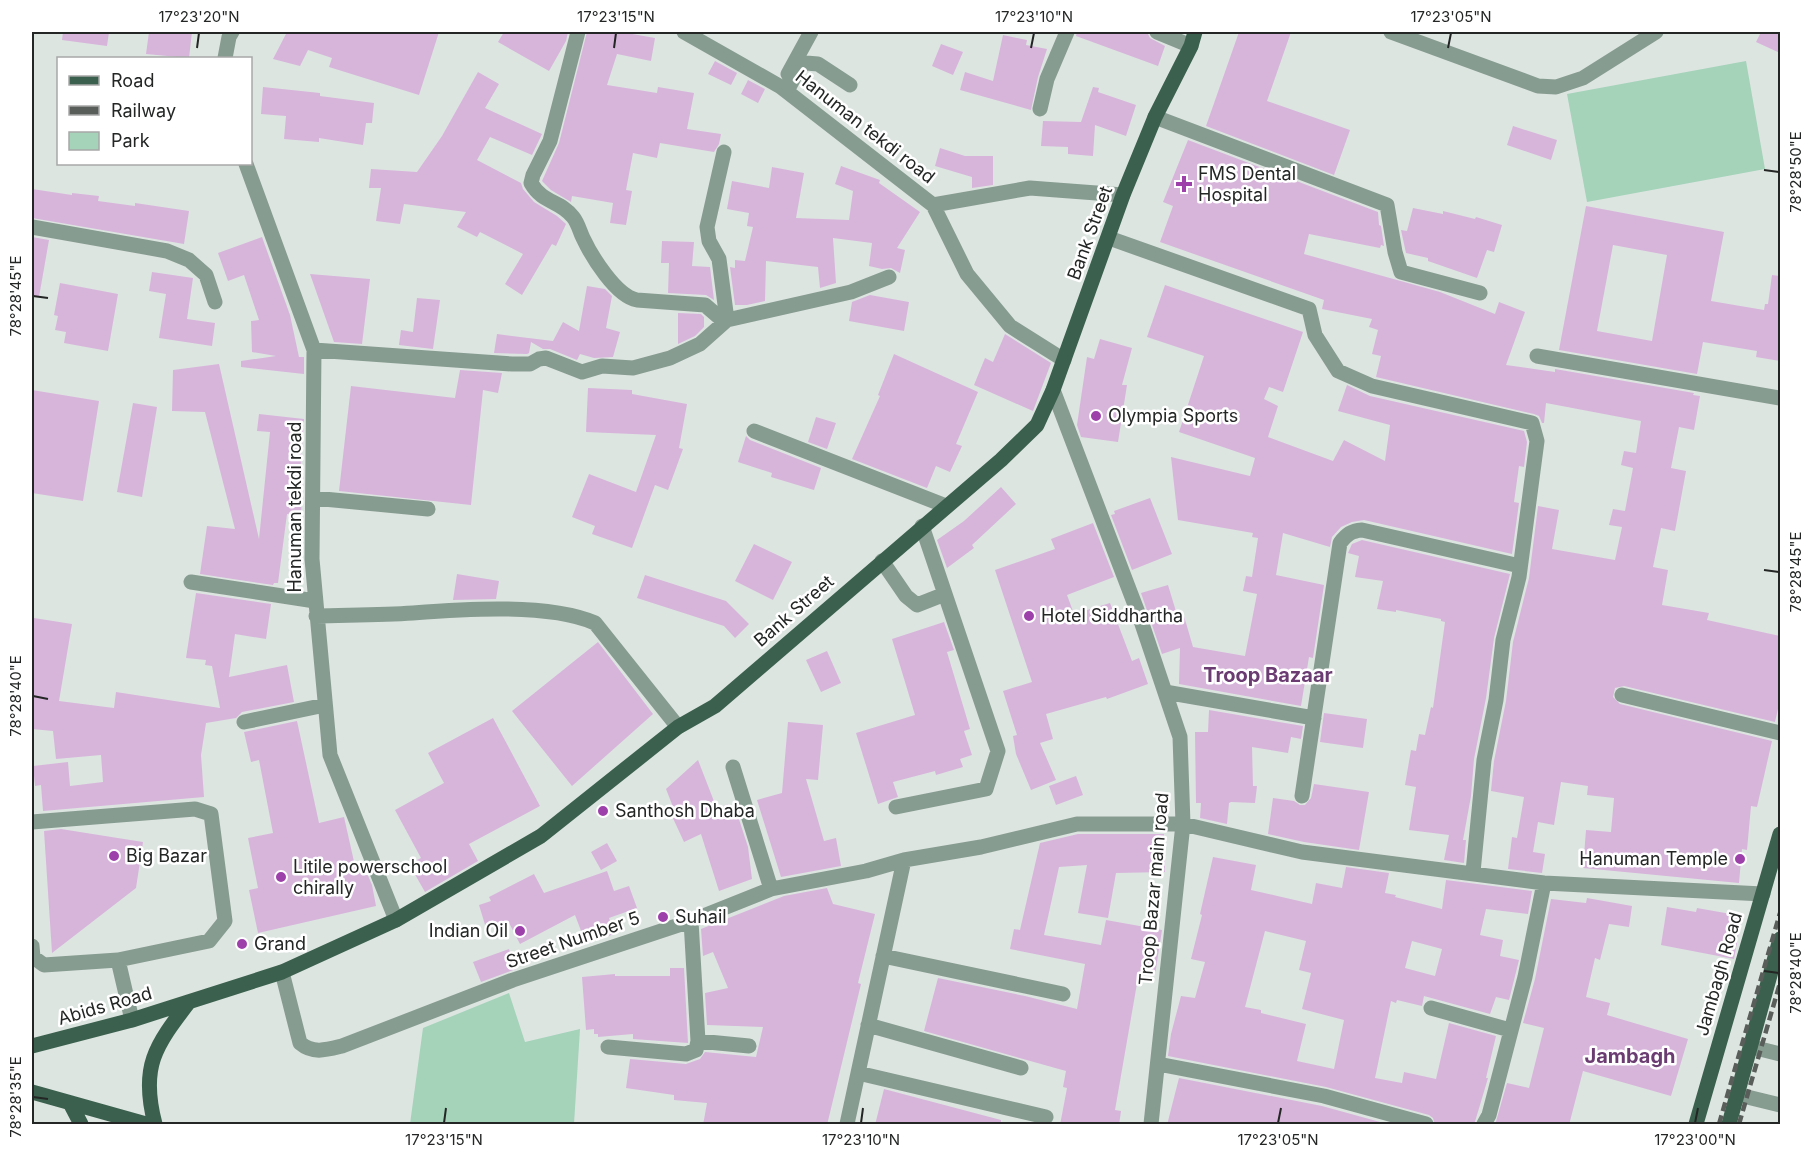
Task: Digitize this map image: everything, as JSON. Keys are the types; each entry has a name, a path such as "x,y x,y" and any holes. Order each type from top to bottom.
{"main road":[{"name":"Bank Street","path":"189,1002 282,972 396,920 541,836 678,727 715,706 1000,460 1037,425 1053,390 1123,195 1155,117 1193,39"},
{"name":"Jambagh Road","path":"1696,1125 1780,834"},
{"path":"1729,1125 1780,944"},
{"path":"155,1125 148,1082 153,1055 189,1002"},
{"name":"Abids Road","path":"32,1046 132,1020 189,1002"},
{"path":"32,1092 146,1125"},
{"path":"70,1103 81,1125"}],"street":[{"path":"225,57 232,32"},
{"path":"578,32 550,141 533,174 531,183 537,193 546,200 565,208 575,218 583,240 614,285 629,298 705,305 720,318 727,320 851,292 889,277"},
{"name":"Hanuman tekdi road","path":"684,32 784,89 933,205 967,274 1010,326 1064,360"},
{"path":"784,89 811,32"},
{"path":"1040,109 1047,79 1067,32"},
{"path":"1157,32 1193,39"},
{"path":"1391,32 1538,86 1556,87 1582,78 1656,32"},
{"path":"784,89 806,63 819,64 850,85"},
{"path":"1155,117 1387,205 1401,272 1480,293"},
{"path":"724,152 707,227 709,240 719,259 727,320"},
{"name":"Hanuman tekdi road","path":"246,165 314,350 312,559 330,755 396,920"},
{"path":"933,205 1030,188 1123,195"},
{"path":"32,227 167,251 189,260 206,275 215,303"},
{"path":"1109,238 1309,309 1315,335 1338,371 1372,386 1532,423 1537,441 1520,567 1503,640 1496,700 1484,760 1473,872"},
{"path":"314,350 512,364 530,364 546,358 582,372 602,366 633,368 670,358 700,344 727,320"},
{"path":"1537,356 1780,398"},
{"name":"Troop Bazar main road","path":"1053,390 1140,618 1180,737 1183,824 1151,1125"},
{"path":"754,430 946,506"},
{"path":"313,498 428,508"},
{"path":"896,807 986,789 998,751 922,526"},
{"path":"1302,796 1340,543 1346,535 1352,531 1362,530 1520,567"},
{"path":"882,561 906,596 917,605 945,594"},
{"path":"191,582 316,608 453,609 556,613 582,617 595,623 678,727"},
{"path":"1165,692 1314,718"},
{"path":"1622,695 1780,733"},
{"path":"244,722 325,705"},
{"path":"733,767 771,889"},
{"path":"32,822 195,809 211,814 225,921 210,941 118,960 44,965 33,957 32,946"},
{"name":"Street Number 5","path":"282,972 300,1043 308,1049 321,1051 342,1046 513,980 691,921 771,889 866,871 904,860 981,847 1077,824 1183,824 1302,852 1473,872 1544,883 1763,894"},
{"path":"847,1125 904,860"},
{"path":"1484,1125 1489,1115 1525,976 1544,883"},
{"path":"608,1047 686,1054 696,1050 698,1041 691,921"},
{"path":"883,956 1063,994"},
{"path":"118,960 132,1020"},
{"path":"1431,1008 1510,1030"},
{"path":"868,1025 1021,1068"},
{"path":"698,1041 750,1046"},
{"path":"1752,1047 1780,1054"},
{"path":"1158,1064 1324,1096 1426,1125"},
{"path":"858,1072 1046,1117"},
{"path":"1739,1095 1780,1105"}],"green space":[{"path":"1746,61 1765,169 1587,202 1567,94"},
{"path":"509,993 525,1042 580,1029 574,1124 410,1124 423,1028"}],"building":[{"path":"63,32 109,32 107,46 62,40"},
{"path":"149,32 192,32 189,57 146,54"},
{"path":"287,32 439,32 419,95 329,67 332,58 308,50 300,66 273,59"},
{"path":"504,32 568,32 566,41 549,71 498,42"},
{"path":"587,32 621,32 655,38 651,61 617,54 607,85 657,93 658,87 694,93 687,129 721,134 714,152 660,143 657,158 633,153 626,190 632,191 626,225 610,223 613,203 572,196 571,202 551,190 542,181 559,143"},
{"path":"1077,32 1147,32 1150,38 1165,46 1158,66 1076,36"},
{"path":"1239,32 1291,32 1267,101 1350,130 1334,175 1206,126"},
{"path":"1761,32 1780,32 1780,53 1756,42"},
{"path":"1003,35 1027,40 1026,45 1047,49 1031,110 960,90 965,72 993,81"},
{"path":"941,44 963,52 953,75 932,66"},
{"path":"715,61 737,73 731,85 708,74"},
{"path":"478,72 499,84 485,108 542,134 532,155 490,137 477,160 521,183 534,202 566,224 556,246 552,244 522,295 505,284 523,254 480,232 477,237 457,227 466,212 404,204 400,224 376,221 381,188 369,188 371,169 417,172 442,136"},
{"path":"748,80 765,89 758,103 741,94"},
{"path":"263,87 320,93 320,96 374,103 372,123 366,123 363,145 319,138 319,142 284,139 286,116 261,114"},
{"path":"1093,87 1099,88 1098,92 1136,105 1126,136 1095,125 1093,156 1068,154 1068,147 1041,146 1043,121 1081,122"},
{"path":"1513,126 1557,140 1551,160 1507,145"},
{"path":"1188,140 1378,212 1384,246 1381,245 1380,248 1309,234 1304,254 1440,292 1495,314 1499,302 1525,312 1506,365 1555,372 1555,369 1694,393 1693,395 1700,396 1694,430 1679,427 1671,468 1686,471 1675,531 1661,528 1653,567 1668,570 1662,605 1709,613 1707,620 1780,636 1780,700 1775,722 1624,686 1615,688 1613,697 1620,704 1772,741 1757,807 1751,806 1747,850 1742,849 1739,883 1583,868 1586,830 1611,832 1614,798 1587,795 1588,786 1561,782 1554,825 1538,822 1533,852 1545,854 1542,873 1508,869 1512,837 1517,838 1524,797 1491,791 1513,642 1529,578 1538,506 1559,510 1552,549 1615,560 1622,527 1609,525 1613,509 1625,511 1633,468 1621,465 1624,451 1636,453 1641,421 1546,403 1544,423 1542,423 1539,416 1534,414 1376,377 1381,356 1372,354 1378,330 1369,327 1372,319 1322,309 1324,300 1160,242 1173,206 1163,202"},
{"path":"940,148 965,156 993,156 993,185 972,188 972,177 935,166"},
{"path":"841,166 880,180 879,183 920,212 897,248 905,250 900,273 891,268 882,269 869,266 872,243 833,238 836,283 820,288 818,267 766,261 765,301 735,305 730,267 735,268 735,260 745,261 753,227 747,226 749,213 727,209 732,181 769,188 772,167 804,173 796,218 849,220 853,191 835,184"},
{"path":"32,189 72,195 72,193 99,196 98,201 135,206 135,203 189,211 184,244 32,218"},
{"path":"1586,206 1724,232 1711,301 1764,310 1765,304 1768,304 1772,275 1780,276 1780,361 1756,357 1757,351 1703,342 1697,374 1559,350","holes":["1613,245 1667,255 1652,341 1597,331"]},
{"path":"1413,208 1443,214 1443,211 1475,219 1476,217 1502,225 1494,252 1487,250 1477,278 1428,261 1428,258 1406,253 1401,230 1407,231"},
{"path":"32,237 49,240 39,297 32,297"},
{"path":"262,237 290,315 299,357 304,357 304,374 241,367 241,361 276,356 252,352 251,321 259,320 244,275 228,281 218,253"},
{"path":"662,241 694,242 692,266 710,267 714,300 706,295 668,293 669,263 661,263"},
{"path":"152,272 193,278 187,319 215,323 212,346 159,338 166,294 149,291"},
{"path":"310,274 370,279 362,344 334,342"},
{"path":"60,283 118,294 108,351 64,343 66,332 55,330 58,316 54,315"},
{"path":"1165,285 1303,332 1283,392 1269,387 1264,399 1278,406 1268,437 1333,461 1344,440 1385,461 1390,425 1338,411 1347,385 1370,396 1524,431 1527,442 1524,467 1519,466 1514,502 1519,503 1512,554 1364,520 1341,527 1332,537 1330,547 1283,533 1276,575 1324,585 1313,658 1309,657 1301,706 1179,684 1180,648 1162,654 1141,593 1168,585 1178,618 1184,616 1193,647 1245,656 1257,594 1243,591 1246,576 1252,577 1258,538 1252,537 1253,533 1178,520 1171,457 1250,476 1255,458 1179,432 1204,356 1147,337"},
{"path":"587,286 605,289 612,296 606,328 620,332 613,357 594,358 580,354 577,360 550,349 543,349 531,342 527,354 494,353 497,334 553,341 563,322 579,331"},
{"path":"870,295 909,302 904,331 849,321 852,302"},
{"path":"417,298 440,300 433,349 399,345 401,330 413,332"},
{"path":"678,313 701,314 704,317 704,327 695,336 678,344"},
{"path":"1005,334 1051,363 1033,411 974,385 985,358 993,362"},
{"path":"1100,339 1132,348 1122,385 1127,385 1118,442 1081,437 1077,425 1087,357 1094,359"},
{"path":"894,354 978,392 956,444 962,446 950,472 936,466 927,488 852,459 880,396 878,395"},
{"path":"219,364 259,539 270,432 257,431 259,414 304,419 300,474 303,474 301,515 287,514 278,583 273,585 200,574 207,526 235,529 205,412 172,411 173,370"},
{"path":"460,370 502,373 498,393 483,390 471,505 339,491 351,386 455,398"},
{"path":"588,388 632,390 632,394 687,404 679,448 683,449 668,490 655,485 632,548 592,534 595,526 572,517 589,474 636,492 656,435 586,432"},
{"path":"32,390 99,401 83,501 32,493"},
{"path":"133,403 157,407 142,497 117,492"},
{"path":"816,417 836,423 827,449 808,442"},
{"path":"746,436 750,440 821,468 814,490 771,477 772,473 738,462"},
{"path":"1001,487 1016,504 972,545 974,548 947,568 937,540 964,521"},
{"path":"1150,498 1172,554 1132,570 1111,515 1115,514 1114,511"},
{"path":"1093,523 1114,577 1067,595 1074,614 1110,603 1132,661 1139,658 1148,684 1107,699 1106,697 1046,714 1053,739 1040,743 1056,780 1031,790 1016,754 1013,736 1017,735 1003,691 1032,682 995,570 1055,549 1051,539"},
{"path":"1362,540 1510,574 1494,638 1486,698 1474,759 1471,796 1463,840 1466,840 1464,863 1444,860 1449,835 1409,830 1416,787 1405,785 1411,750 1416,751 1419,734 1425,735 1431,707 1433,708 1445,622 1441,619 1396,610 1396,612 1377,609 1383,581 1355,577 1359,556 1348,553 1352,544"},
{"path":"754,544 792,562 773,600 735,581"},
{"path":"457,574 499,581 496,599 453,600"},
{"path":"645,575 726,601 749,624 735,638 724,626 637,598"},
{"path":"196,593 271,604 266,639 235,634 229,677 287,665 294,702 242,712 236,718 206,723 201,755 204,797 43,811 41,785 35,786 33,766 68,762 70,786 103,782 101,755 56,759 53,731 32,729 34,618 72,624 59,701 114,708 116,692 220,708 212,666 205,665 206,660 186,658"},
{"path":"944,622 954,650 947,652 970,729 964,731 972,755 960,759 963,767 936,775 935,771 893,782 898,797 878,804 856,733 915,715 892,639"},
{"path":"598,642 653,714 572,786 512,711"},
{"path":"827,651 841,683 821,692 806,660"},
{"path":"1209,710 1303,726 1301,739 1291,737 1288,753 1252,747 1253,786 1257,786 1255,803 1229,803 1227,824 1200,818 1201,803 1196,803 1195,732 1208,732"},
{"path":"1324,713 1367,719 1363,748 1320,742"},
{"path":"493,718 540,806 469,844 478,861 425,892 409,864 421,858 395,810 444,783 428,753"},
{"path":"297,721 319,823 344,817 355,866 363,864 372,885 376,906 258,933 249,890 258,888 248,838 273,833 259,760 251,762 244,732"},
{"path":"788,722 823,725 818,780 806,779 824,841 836,838 841,866 781,877 757,800 782,793"},
{"path":"698,760 717,809 728,804 731,808 735,807 748,847 752,879 719,891 701,834 684,842 671,814 675,812 666,789"},
{"path":"1076,776 1083,795 1056,805 1049,786"},
{"path":"1314,784 1369,792 1359,850 1268,834 1273,798 1305,805 1311,798"},
{"path":"61,829 143,842 136,888 52,953 44,831"},
{"path":"1078,834 1164,834 1165,872 1116,873 1108,918 1078,913 1087,865 1059,867 1044,935 1101,945 1106,920 1162,930 1155,975 1139,972 1115,1110 1121,1111 1119,1125 1060,1125 1067,1088 1063,1087 1066,1071 924,1031 938,978 1077,1009 1085,964 1010,949 1014,929 1020,930 1040,843"},
{"path":"607,843 617,861 601,870 591,852"},
{"path":"1213,857 1256,865 1251,890 1312,904 1316,883 1342,888 1346,867 1389,873 1385,893 1442,909 1446,880 1532,891 1528,914 1486,909 1480,935 1503,940 1500,956 1519,960 1509,1000 1496,997 1490,1014 1424,996 1422,1006 1397,1000 1396,1003 1391,1001 1375,1078 1402,1083 1404,1072 1436,1079 1449,1023 1496,1036 1486,1078 1488,1078 1474,1125 1435,1125 1433,1118 1429,1115 1326,1087 1168,1056 1181,996 1195,998 1205,962 1191,959 1202,915 1200,914","holes":["1265,931 1306,941 1299,970 1311,973 1302,1009 1344,1020 1334,1069 1297,1061 1306,1024 1245,1007","1412,941 1442,949 1435,976 1405,968"]},
{"path":"607,871 614,891 629,886 637,908 609,918 614,934 586,944 575,915 520,944 508,921 486,928 479,905 491,901 489,897 534,874 544,893"},
{"path":"827,888 833,904 875,914 858,983 861,984 827,1125 703,1125 707,1103 674,1100 674,1095 626,1088 630,1059 686,1064 700,1059 705,1052 756,1057 763,1027 707,1025 705,993 728,988 713,952 703,956 701,929 784,896"},
{"path":"1587,898 1632,906 1629,927 1609,924 1600,960 1595,958 1586,997 1610,1003 1607,1015 1688,1039 1671,1096 1583,1071 1569,1125 1495,1125 1507,1083 1529,1088 1544,1028 1523,1023 1535,979 1551,899 1586,903"},
{"path":"1667,907 1696,912 1697,908 1742,916 1734,959 1661,945"},
{"path":"509,949 516,969 481,982 473,962"},
{"path":"670,968 684,968 688,1043 633,1039 633,1034 598,1037 598,1034 594,1034 594,1029 586,1030 582,977 615,974 615,976 670,976"},
{"path":"1179,1078 1322,1106 1391,1125 1167,1125"},
{"path":"884,1089 1001,1120 1001,1125 875,1125"}],"railway":[{"path":"1719,1124 1780,913"},
{"path":"1739,1124 1780,983"}],"place":[{"name":"FMS Dental Hospital","path":"1184,184"},
{"name":"Olympia Sports","path":"1096,416"},
{"name":"Hotel Siddhartha","path":"1029,616"},
{"name":"Santhosh Dhaba","path":"603,811"},
{"name":"Big Bazar","path":"114,856"},
{"name":"Hanuman Temple","path":"1740,859"},
{"name":"Litile powerschool chirally","path":"281,877"},
{"name":"Suhail","path":"663,917"},
{"name":"Indian Oil","path":"520,931"},
{"name":"Grand","path":"242,944"}],"district":[{"name":"Troop Bazaar","path":"1268,675"},
{"name":"Jambagh","path":"1630,1056"}]}
